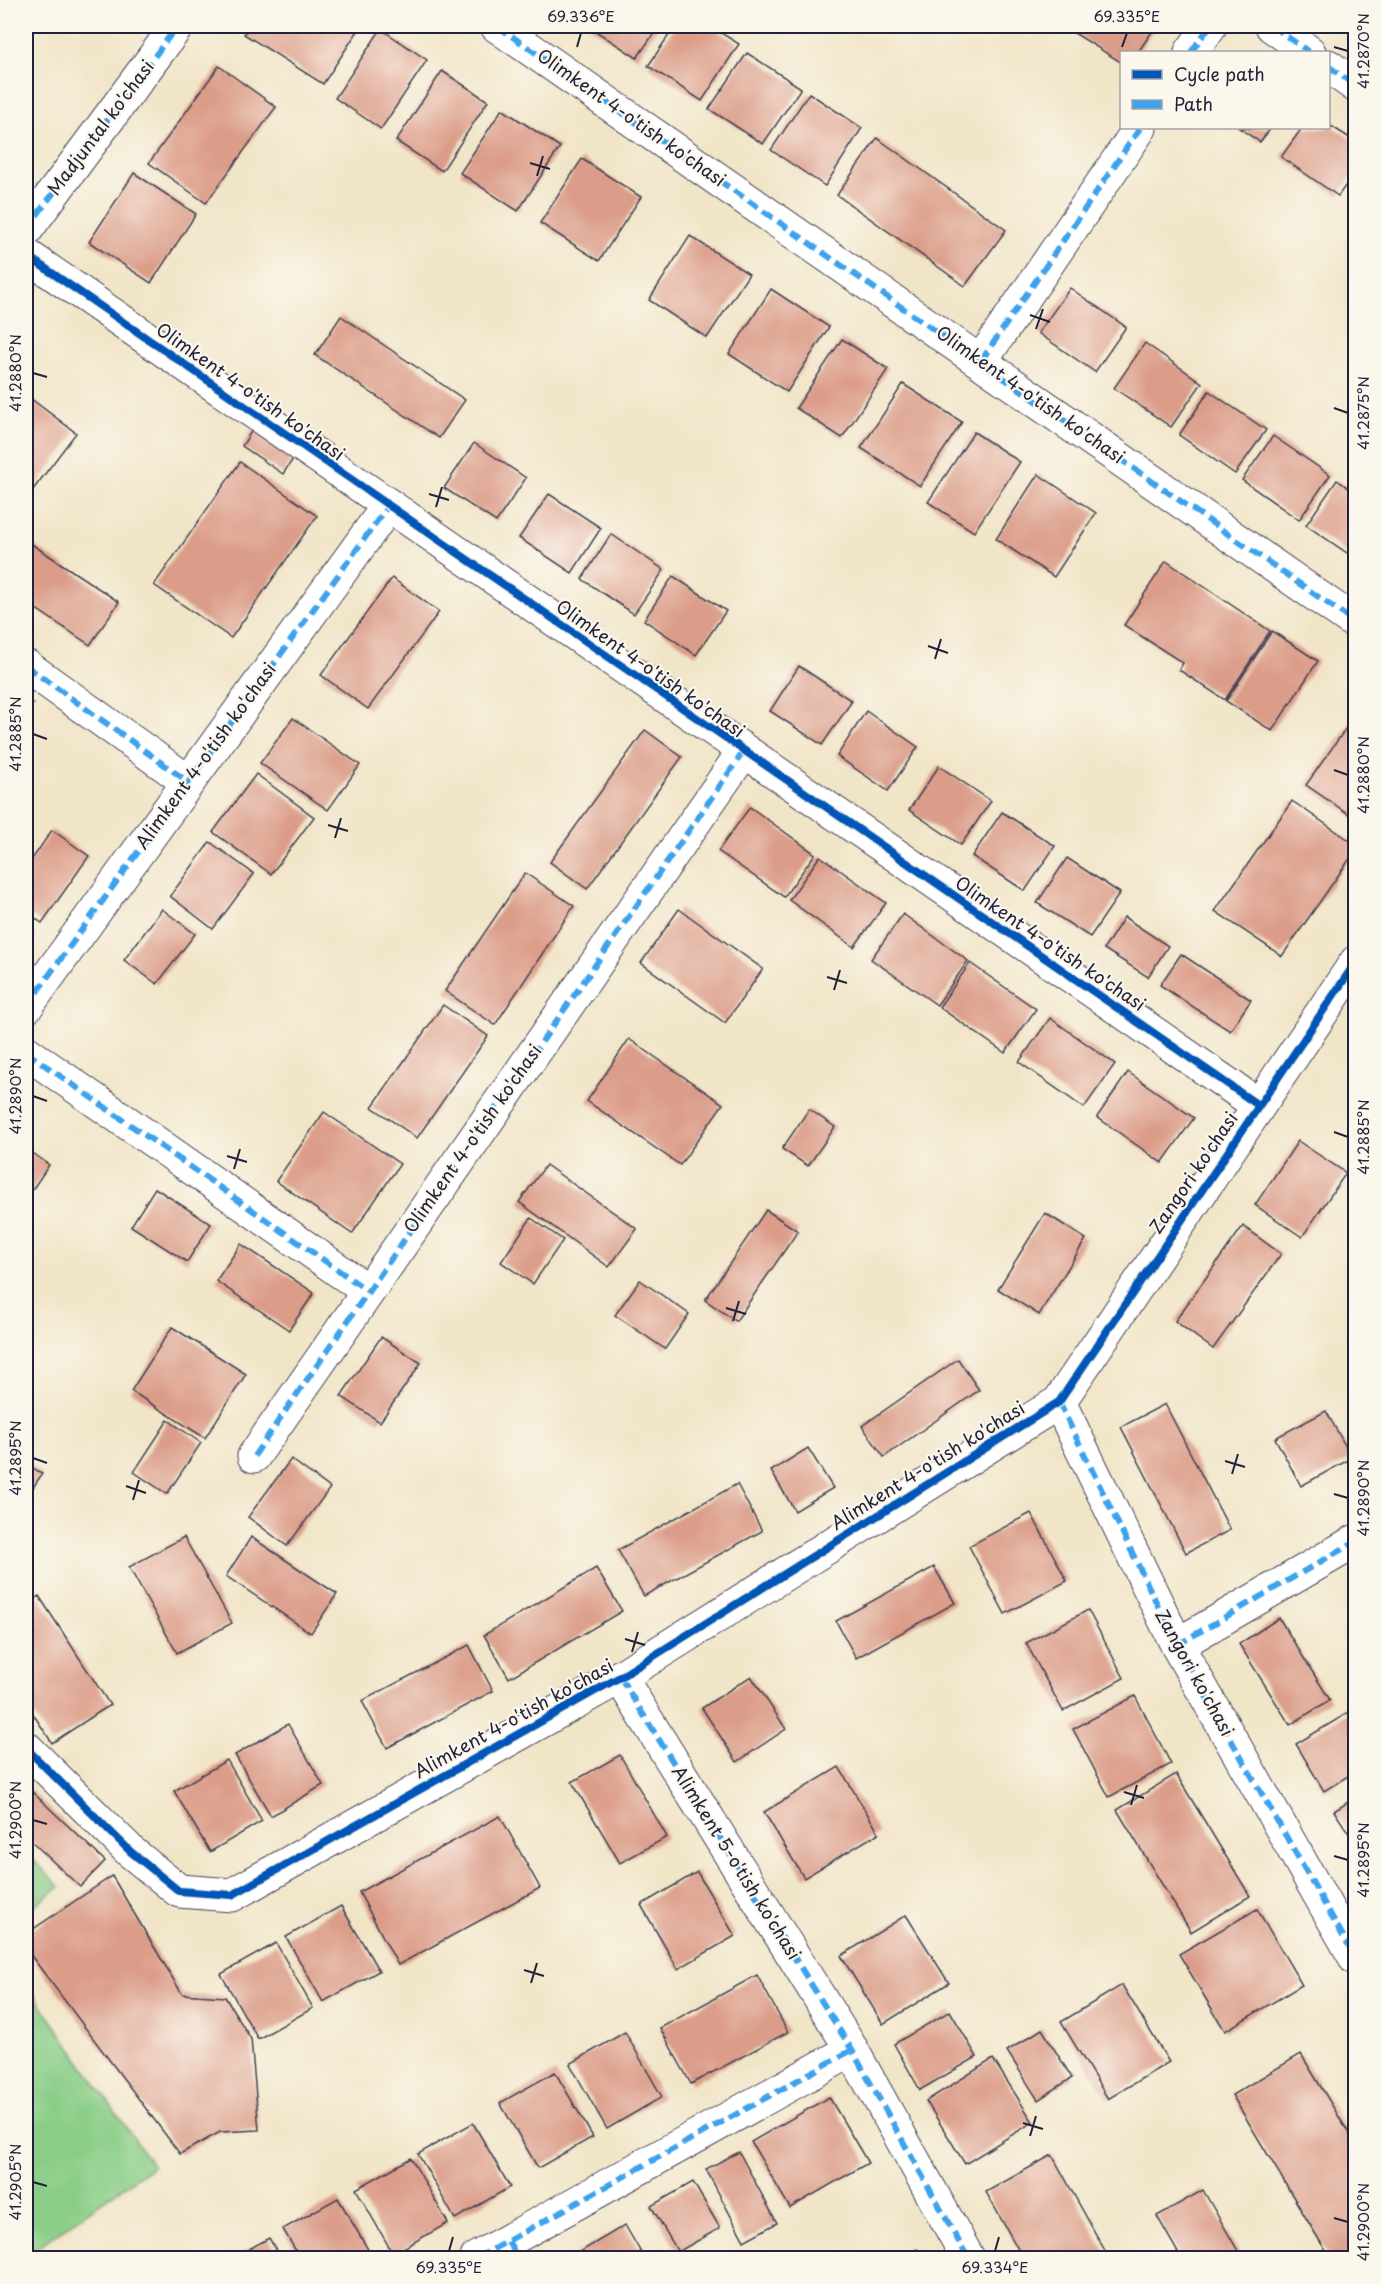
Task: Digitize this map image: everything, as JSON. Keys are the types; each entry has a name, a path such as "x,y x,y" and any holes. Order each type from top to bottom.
{"street":[{"name":"Madjuntal ko'chasi","path":"26,230 177,26"},
{"name":"Olimkent 4-o'tish ko'chasi","path":"497,26 1356,623"},
{"path":"1192,51 1209,26"},
{"path":"1272,26 1308,51"},
{"path":"1330,67 1356,86"},
{"path":"981,361 1139,129"},
{"name":"Olimkent 4-o'tish ko'chasi","path":"26,255 1258,1105"},
{"name":"Alimkent 4-o'tish ko'chasi","path":"26,1007 388,506"},
{"path":"26,666 188,781"},
{"name":"Olimkent 4-o'tish ko'chasi","path":"254,1456 744,751"},
{"name":"Zangori ko'chasi","path":"1356,962 1059,1402 1177,1645 1356,1959"},
{"path":"26,1052 368,1291"},
{"name":"Alimkent 4-o'tish ko'chasi","path":"26,1748 131,1852 180,1891 232,1895 620,1677 1059,1402"},
{"path":"1177,1645 1356,1541"},
{"name":"Alimkent 5-o'tish ko'chasi","path":"620,1677 852,2050 968,2259"},
{"path":"477,2259 513,2250 852,2050"}],"green space":[{"path":"26,1852 60,1887 26,1911"},
{"path":"26,1983 153,2166 26,2255"}],"building":[{"path":"250,26 361,26 323,84 244,34"},
{"path":"588,26 659,26 637,58"},
{"path":"675,26 710,26 739,44 702,101 648,66"},
{"path":"1063,26 1156,26 1139,51 1120,51 1120,62"},
{"path":"381,29 427,60 381,129 335,98"},
{"path":"747,53 801,88 763,144 709,109"},
{"path":"219,66 276,107 206,203 149,163"},
{"path":"442,71 488,101 442,171 396,141"},
{"path":"809,93 862,128 825,186 771,150"},
{"path":"502,109 560,147 518,211 460,173"},
{"path":"1330,125 1356,142 1356,171 1338,196 1281,157 1301,129 1330,129"},
{"path":"1240,129 1270,129 1260,142"},
{"path":"877,138 1006,230 965,286 837,195"},
{"path":"582,159 641,197 599,261 540,223"},
{"path":"134,173 196,214 151,283 89,242"},
{"path":"690,236 749,274 707,338 649,300"},
{"path":"1070,288 1126,327 1095,372 1038,333"},
{"path":"771,289 829,327 787,392 729,354"},
{"path":"341,316 465,400 439,438 315,355"},
{"path":"842,339 888,369 842,438 796,408"},
{"path":"1145,343 1202,383 1171,427 1114,388"},
{"path":"903,384 962,422 920,486 861,448"},
{"path":"1209,391 1266,430 1235,474 1179,435"},
{"path":"26,395 76,433 26,499"},
{"path":"257,422 299,450 283,474 242,446"},
{"path":"974,432 1020,462 974,532 928,502"},
{"path":"1273,436 1330,475 1299,520 1242,480"},
{"path":"474,443 526,478 496,522 444,488"},
{"path":"240,462 317,516 231,638 154,585"},
{"path":"1038,474 1096,513 1054,577 996,539"},
{"path":"1337,480 1356,493 1356,559 1306,525"},
{"path":"549,494 601,528 572,573 519,538"},
{"path":"611,534 664,570 634,614 582,579"},
{"path":"30,543 119,602 90,645 26,602 26,549"},
{"path":"1166,561 1270,631 1225,700 1179,670 1183,663 1124,625"},
{"path":"673,576 726,611 696,655 644,620"},
{"path":"392,578 439,612 368,709 321,675"},
{"path":"1272,631 1318,661 1272,731 1226,701"},
{"path":"799,666 852,701 822,745 770,711"},
{"path":"26,699 33,704 26,714"},
{"path":"866,711 918,747 888,791 837,756"},
{"path":"1356,714 1356,819 1306,785"},
{"path":"293,718 360,765 328,810 260,763"},
{"path":"645,730 682,757 587,889 550,862"},
{"path":"939,766 991,801 961,845 909,810"},
{"path":"256,774 314,817 271,874 213,832"},
{"path":"1292,801 1356,845 1356,850 1282,956 1215,911"},
{"path":"750,807 815,854 784,897 718,851"},
{"path":"1002,812 1055,846 1025,891 972,856"},
{"path":"52,830 89,856 42,923 26,912 26,868"},
{"path":"210,842 254,874 213,929 170,896"},
{"path":"820,856 886,903 854,947 789,900"},
{"path":"1067,858 1120,893 1090,937 1037,903"},
{"path":"525,873 574,906 495,1025 445,991"},
{"path":"162,909 195,934 157,984 124,960"},
{"path":"679,909 763,969 725,1023 641,963"},
{"path":"903,914 968,961 937,1005 871,959"},
{"path":"1124,917 1168,946 1148,977 1104,949"},
{"path":"26,926 34,932 26,945"},
{"path":"1181,954 1251,1000 1230,1031 1160,985"},
{"path":"970,963 1036,1009 1005,1053 939,1007"},
{"path":"443,1005 488,1036 417,1138 372,1107"},
{"path":"1050,1018 1115,1064 1084,1108 1019,1062"},
{"path":"629,1039 723,1104 680,1165 587,1101"},
{"path":"1128,1072 1194,1118 1162,1163 1097,1117"},
{"path":"809,1109 835,1127 808,1166 782,1149"},
{"path":"324,1112 400,1164 352,1234 276,1181"},
{"path":"1298,1141 1346,1173 1302,1237 1255,1205"},
{"path":"26,1148 49,1165 26,1199"},
{"path":"546,1165 637,1229 609,1267 519,1202"},
{"path":"155,1188 211,1224 187,1262 131,1226"},
{"path":"766,1210 798,1231 736,1321 705,1300"},
{"path":"1045,1213 1086,1239 1039,1315 998,1289"},
{"path":"531,1218 563,1240 533,1284 501,1262"},
{"path":"1243,1226 1281,1254 1213,1349 1175,1321"},
{"path":"241,1244 314,1293 289,1330 216,1281"},
{"path":"640,1280 689,1314 665,1349 615,1315"},
{"path":"172,1327 246,1374 205,1438 131,1391"},
{"path":"381,1337 421,1363 380,1422 341,1396"},
{"path":"958,1359 979,1390 884,1457 862,1426"},
{"path":"1165,1404 1230,1530 1186,1553 1121,1427"},
{"path":"1326,1411 1352,1458 1301,1486 1275,1438"},
{"path":"168,1420 201,1443 167,1494 134,1472"},
{"path":"808,1448 833,1488 795,1511 771,1471"},
{"path":"291,1459 330,1488 287,1546 248,1517"},
{"path":"26,1463 42,1474 26,1498"},
{"path":"737,1484 762,1531 644,1596 618,1550"},
{"path":"1031,1513 1067,1581 1005,1614 969,1546"},
{"path":"184,1537 232,1623 177,1653 129,1567"},
{"path":"251,1537 337,1594 311,1633 226,1576"},
{"path":"934,1567 955,1603 856,1658 836,1621"},
{"path":"596,1568 622,1611 509,1678 484,1635"},
{"path":"39,1596 110,1705 52,1743 26,1703 26,1604"},
{"path":"1088,1610 1124,1678 1063,1711 1026,1643"},
{"path":"1279,1618 1330,1700 1290,1725 1239,1644"},
{"path":"469,1645 493,1691 387,1748 362,1701"},
{"path":"751,1676 786,1729 737,1762 702,1708"},
{"path":"1135,1696 1171,1764 1109,1797 1073,1729"},
{"path":"1356,1708 1356,1771 1324,1791 1296,1744"},
{"path":"288,1724 323,1785 271,1816 235,1755"},
{"path":"620,1755 667,1837 620,1863 572,1782"},
{"path":"227,1760 262,1821 210,1852 174,1791"},
{"path":"839,1767 879,1833 804,1878 764,1812"},
{"path":"1176,1774 1250,1896 1191,1932 1117,1810"},
{"path":"26,1786 105,1861 80,1887 26,1836"},
{"path":"1356,1797 1356,1844 1334,1811"},
{"path":"500,1816 540,1888 398,1965 359,1892"},
{"path":"697,1872 735,1936 678,1969 641,1905"},
{"path":"112,1876 182,1994 225,1997 251,2039 259,2130 220,2132 180,2154 26,1949 26,1934"},
{"path":"341,1906 379,1971 323,2002 286,1937"},
{"path":"1257,1909 1302,1985 1225,2031 1179,1954"},
{"path":"906,1915 949,1983 883,2024 841,1956"},
{"path":"276,1943 313,2008 258,2039 221,1974"},
{"path":"757,1975 788,2032 691,2084 660,2028"},
{"path":"1122,1985 1169,2062 1108,2099 1061,2022"},
{"path":"950,2011 977,2057 920,2090 894,2044"},
{"path":"1042,2029 1072,2078 1038,2100 1007,2051"},
{"path":"625,2032 662,2097 607,2129 570,2064"},
{"path":"1301,2054 1356,2145 1356,2258 1330,2258 1232,2095"},
{"path":"993,2059 1033,2122 965,2164 926,2101"},
{"path":"555,2072 593,2137 538,2168 500,2103"},
{"path":"829,2097 868,2163 790,2208 751,2142"},
{"path":"473,2123 510,2187 455,2219 418,2154"},
{"path":"739,2152 777,2223 744,2241 706,2169"},
{"path":"1052,2155 1109,2258 1023,2258 986,2192"},
{"path":"411,2158 448,2223 393,2254 356,2189"},
{"path":"693,2182 720,2228 678,2252 651,2206"},
{"path":"1203,2190 1242,2258 1181,2258 1157,2216"},
{"path":"338,2198 373,2258 300,2258 283,2229"},
{"path":"625,2225 644,2258 574,2258 573,2256"},
{"path":"269,2238 281,2258 233,2258"},
{"path":"917,2249 922,2258 901,2258"}],"marked path":[{"path":"26,230 177,26"},
{"path":"497,26 1356,623"},
{"path":"1192,51 1210,26"},
{"path":"1272,26 1308,51"},
{"path":"1330,67 1356,86"},
{"path":"981,361 1139,129"},
{"path":"26,1007 388,506"},
{"path":"26,666 187,781"},
{"path":"254,1456 744,751"},
{"path":"26,1052 368,1291"},
{"path":"1059,1402 1177,1645 1356,1959"},
{"path":"1177,1645 1356,1541"},
{"path":"620,1677 852,2050 968,2258"},
{"path":"477,2258 852,2050"},
{"path":"508,2241 518,2258"}],"cycle path":[{"path":"26,255 1258,1105"},
{"path":"26,1748 131,1852 179,1891 232,1895 620,1677 1059,1402 1356,962"}]}
